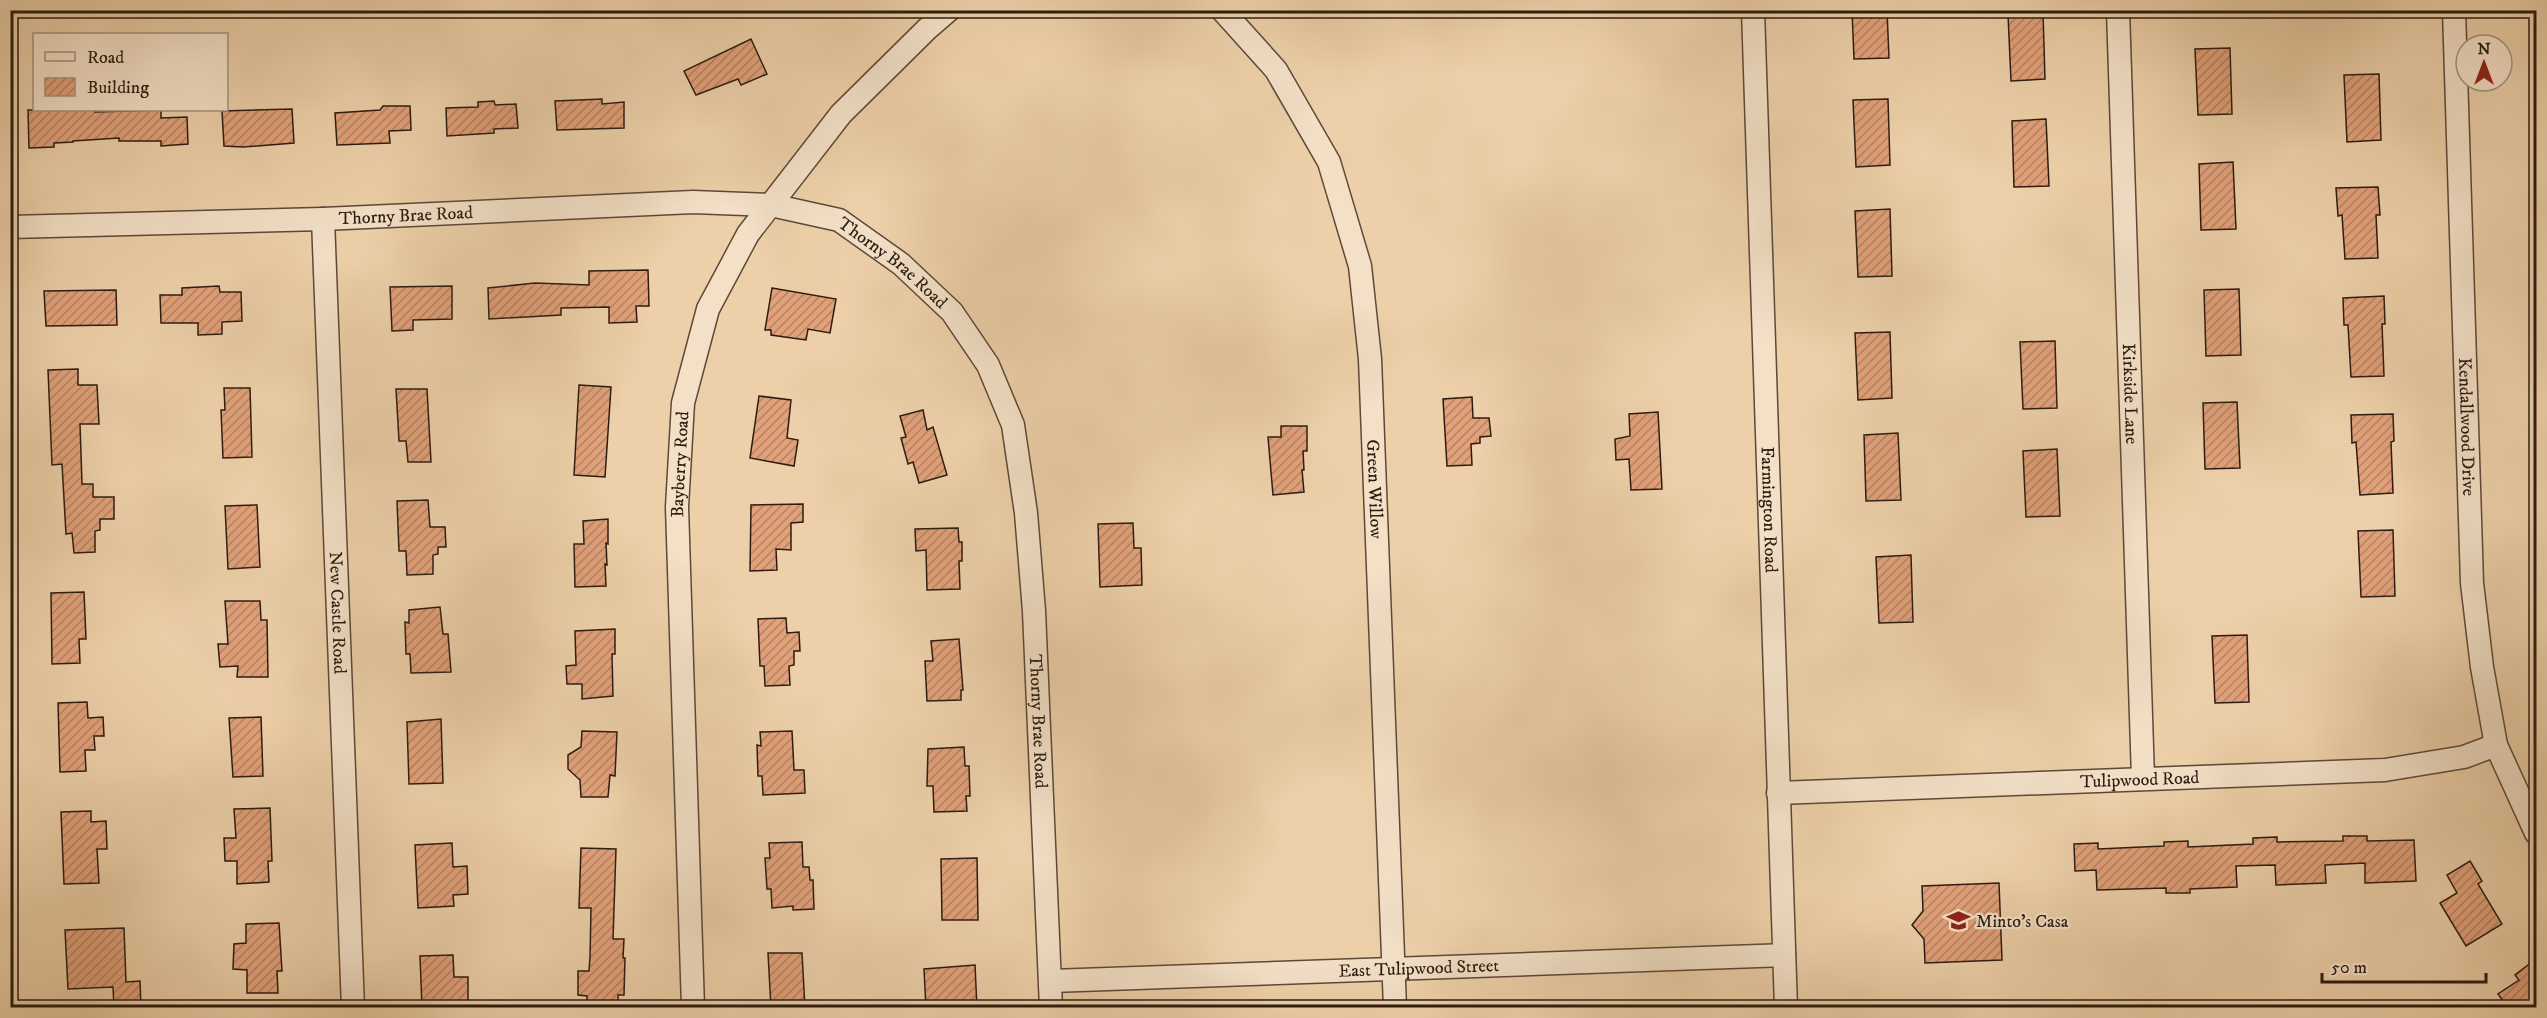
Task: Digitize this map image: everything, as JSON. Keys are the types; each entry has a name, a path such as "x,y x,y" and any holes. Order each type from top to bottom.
{"street":[{"name":"Bayberry Road","path":"693,1008 677,507 682,405 708,309 748,234 841,114 949,10"},
{"name":"Green Willow","path":"1222,10 1276,70 1329,162 1360,266 1370,359 1395,1008"},
{"name":"Farmington Road","path":"1752,10 1785,1008"},
{"name":"Kirkside Lane","path":"2118,10 2143,778"},
{"name":"Kendallwood Drive","path":"2454,10 2472,583 2482,667 2496,744 2536,833"},
{"name":"Thorny Brae Road","path":"10,228 323,219 693,202 771,205 839,220 901,264 952,312 988,365 1013,425 1026,513 1034,611 1052,1008"},
{"name":"New Castle Road","path":"323,219 353,1008"},
{"name":"Tulipwood Road","path":"1778,793 2385,770 2464,757 2496,744"},
{"name":"East Tulipwood Street","path":"1051,981 1784,955"}],"building":[{"path":"1852,10 1887,10 1889,58 1854,59"},
{"path":"2043,13 2045,79 2011,81 2008,14"},
{"path":"751,39 767,74 741,85 738,79 696,95 684,71"},
{"path":"2230,48 2232,114 2198,115 2195,49"},
{"path":"2379,74 2381,140 2347,142 2344,75"},
{"path":"602,99 602,104 624,102 624,128 557,130 555,101"},
{"path":"1888,99 1890,165 1856,167 1853,100"},
{"path":"494,101 495,105 516,104 518,128 494,129 494,133 447,136 446,108 478,107 478,102"},
{"path":"383,106 410,106 411,130 389,131 390,143 337,145 335,113 380,110"},
{"path":"292,109 294,143 243,147 224,146 222,111"},
{"path":"28,110 161,111 161,118 187,117 188,144 161,146 161,141 119,141 119,138 54,143 54,147 29,148"},
{"path":"2046,119 2049,186 2014,187 2012,121"},
{"path":"2233,162 2236,229 2201,230 2199,164"},
{"path":"2378,187 2380,215 2376,215 2378,258 2345,259 2342,215 2338,216 2336,188"},
{"path":"1890,209 1892,276 1858,277 1855,211"},
{"path":"648,270 649,306 636,306 637,322 609,323 609,307 561,308 561,315 489,319 488,288 535,283 589,285 589,271"},
{"path":"219,286 220,292 241,292 242,321 222,322 222,334 198,335 198,323 161,323 160,295 182,295 182,288"},
{"path":"452,286 452,319 413,320 413,330 392,331 390,287"},
{"path":"772,288 836,299 830,333 808,329 806,340 771,335 771,330 765,330"},
{"path":"2239,289 2241,355 2206,356 2204,290"},
{"path":"116,290 117,325 46,326 44,291"},
{"path":"2384,296 2385,324 2382,324 2384,376 2351,377 2348,325 2344,325 2343,298"},
{"path":"1890,332 1892,398 1858,400 1855,333"},
{"path":"2055,341 2057,408 2023,409 2020,342"},
{"path":"78,369 78,385 97,385 99,424 80,424 82,484 93,484 93,497 114,497 114,519 100,519 100,530 95,531 95,552 74,553 72,533 66,534 62,464 52,465 48,370"},
{"path":"579,385 611,387 605,477 574,475"},
{"path":"224,388 250,388 252,457 223,458 221,410 225,410"},
{"path":"396,389 427,389 431,462 408,462 406,441 399,441"},
{"path":"759,396 791,400 787,438 798,440 794,466 750,458"},
{"path":"1472,397 1473,418 1489,418 1491,436 1480,437 1480,443 1471,444 1472,465 1447,466 1443,399"},
{"path":"2237,402 2240,468 2205,469 2203,403"},
{"path":"923,410 927,430 933,427 947,475 919,483 913,462 908,464 901,438 906,437 900,416"},
{"path":"1658,412 1662,489 1631,490 1629,459 1616,460 1615,439 1630,436 1629,414"},
{"path":"2393,414 2394,441 2391,442 2393,493 2360,495 2356,442 2352,443 2351,415"},
{"path":"1281,426 1307,426 1307,451 1303,451 1304,470 1302,470 1304,492 1273,495 1268,437 1281,437"},
{"path":"1898,433 1901,500 1866,501 1864,435"},
{"path":"2057,449 2060,516 2026,517 2023,451"},
{"path":"428,500 430,527 445,527 446,547 438,547 438,554 433,555 433,574 407,575 406,551 399,551 397,501"},
{"path":"803,504 803,522 791,523 791,550 776,549 777,570 750,571 751,505"},
{"path":"257,505 260,567 228,569 225,506"},
{"path":"608,519 606,586 575,587 574,544 584,544 583,521"},
{"path":"1133,523 1134,548 1141,548 1142,585 1100,587 1098,524"},
{"path":"958,528 959,542 962,542 962,561 959,561 960,589 927,590 926,550 916,551 915,529"},
{"path":"2393,530 2395,596 2361,597 2358,531"},
{"path":"1911,555 1913,622 1879,623 1876,557"},
{"path":"84,592 86,639 79,639 80,663 52,664 51,593"},
{"path":"225,601 260,601 261,620 267,620 268,677 237,677 238,666 220,667 218,644 228,644"},
{"path":"440,607 443,634 448,634 451,672 411,673 410,654 406,654 405,622 409,623 409,610"},
{"path":"786,618 787,633 799,632 800,651 794,651 794,665 789,666 790,685 765,686 764,666 760,666 758,619"},
{"path":"615,629 615,654 612,654 613,696 582,699 582,684 567,684 566,666 576,665 575,631"},
{"path":"2247,635 2249,702 2215,703 2212,636"},
{"path":"959,639 963,690 961,690 961,700 927,701 925,661 933,661 931,641"},
{"path":"87,702 88,718 103,717 104,736 94,736 95,750 85,750 86,771 60,772 58,703"},
{"path":"261,717 263,776 233,777 229,718"},
{"path":"441,719 443,783 409,784 407,722"},
{"path":"582,731 617,732 615,776 610,775 608,797 581,797 580,780 568,769 568,755 581,747"},
{"path":"792,731 794,770 804,770 805,793 763,795 762,776 758,776 757,745 761,746 760,732"},
{"path":"964,747 965,766 969,766 970,796 966,796 967,811 934,812 933,786 927,786 928,749"},
{"path":"270,808 272,861 268,861 269,882 237,884 237,861 225,861 224,838 236,838 234,809"},
{"path":"91,811 91,822 106,821 107,849 97,849 99,883 64,884 61,812"},
{"path":"2343,836 2367,836 2367,841 2414,840 2416,881 2365,883 2365,863 2325,865 2326,883 2276,885 2275,865 2236,866 2237,887 2190,889 2190,893 2166,893 2166,888 2097,890 2096,870 2075,871 2074,844 2098,843 2098,849 2164,846 2164,842 2188,841 2188,847 2253,844 2253,838 2277,837 2277,842 2343,841"},
{"path":"802,842 803,867 809,867 810,880 813,880 814,909 793,910 793,906 772,908 771,889 767,889 765,858 770,858 769,843"},
{"path":"452,843 453,867 467,866 468,894 453,895 454,906 418,908 415,845"},
{"path":"581,848 616,849 613,939 624,939 623,958 625,958 624,995 618,995 618,1008 587,1008 587,996 578,995 578,971 589,971 591,908 579,908"},
{"path":"977,858 978,920 942,920 941,859"},
{"path":"2470,861 2482,881 2478,884 2502,924 2466,946 2440,903 2457,893 2447,875"},
{"name":"Minto's Casa","path":"1999,883 2002,960 1925,963 1924,939 1912,925 1923,911 1922,886"},
{"path":"279,923 282,971 277,971 278,993 247,993 247,970 233,969 234,944 246,943 246,924"},
{"path":"124,928 126,982 140,981 141,1008 114,1008 113,987 68,989 65,930"},
{"path":"768,953 802,953 805,1008 771,1008"},
{"path":"453,955 454,977 468,977 468,1001 455,1001 455,1008 422,1008 420,956"},
{"path":"2536,959 2536,1008 2508,1008 2498,994 2519,980 2515,975"},
{"path":"975,965 977,1008 926,1008 924,969"}],"place":[{"name":"Minto's Casa","path":"1958,921"}]}
